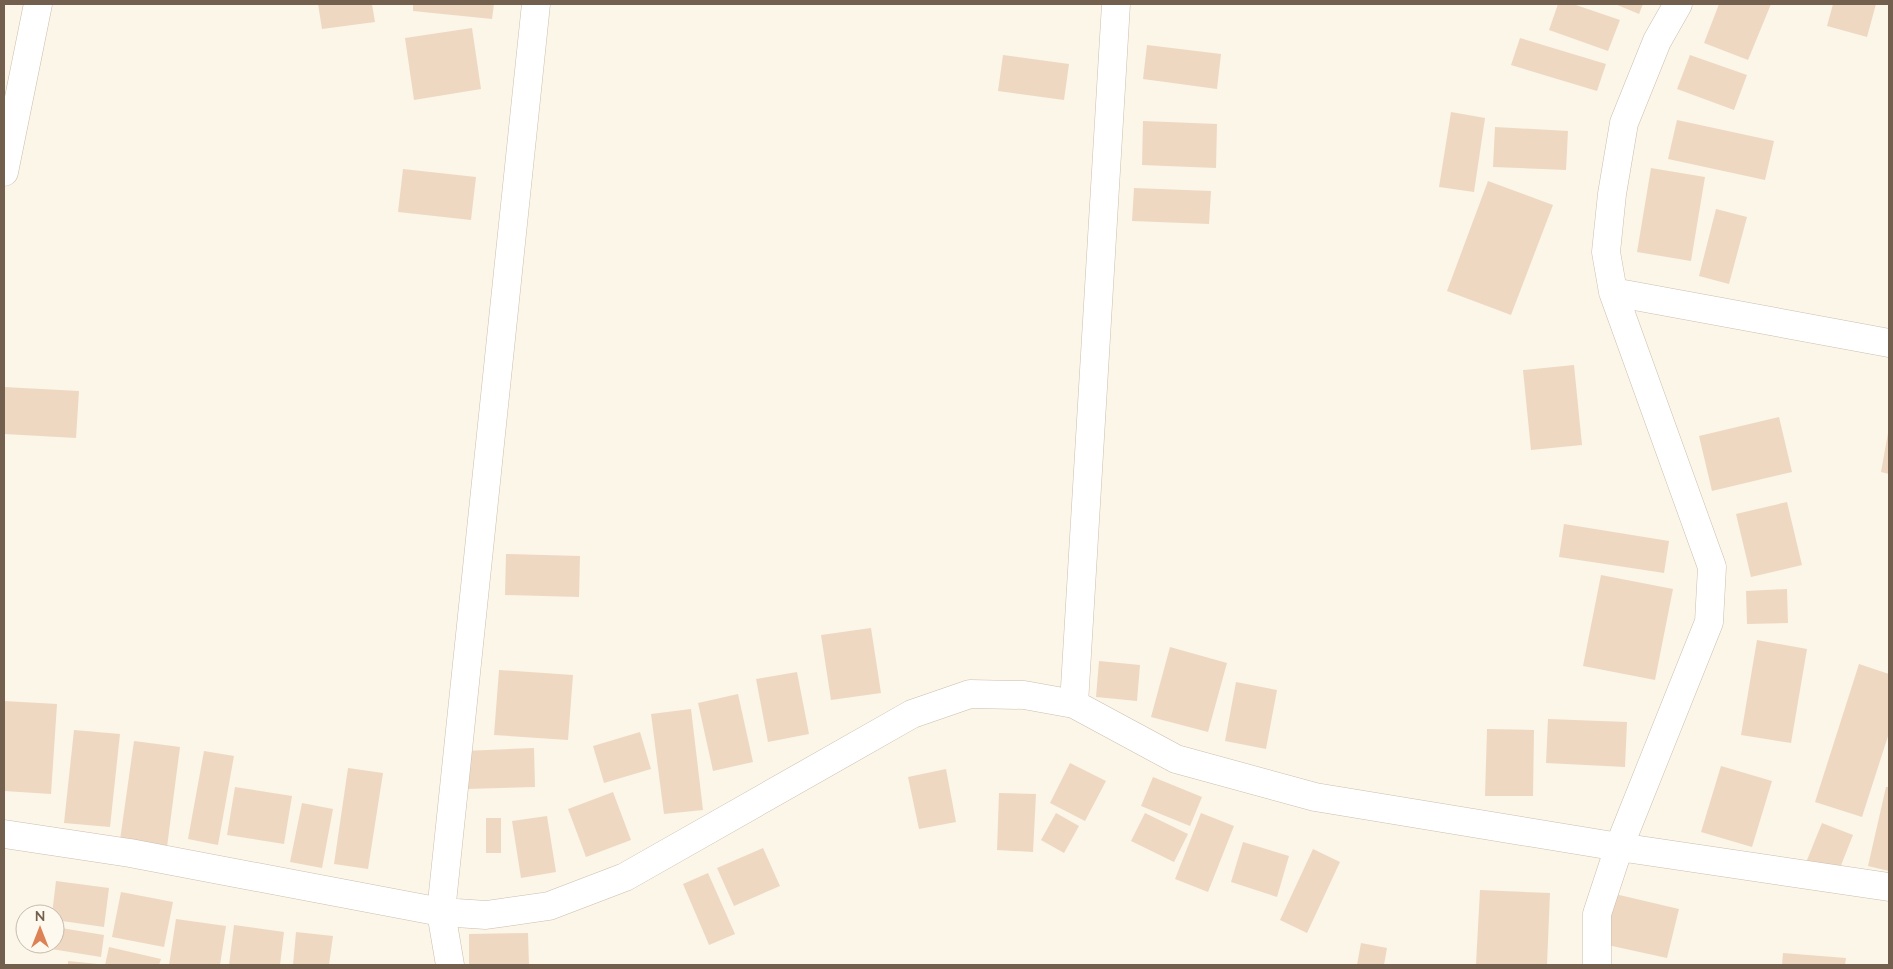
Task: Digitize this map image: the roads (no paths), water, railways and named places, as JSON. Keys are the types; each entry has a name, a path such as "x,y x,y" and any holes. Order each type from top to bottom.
{"street":[{"path":"4,172 38,4"},
{"path":"450,965 441,912 536,4"},
{"path":"1074,704 1116,4"},
{"path":"1597,965 1597,914 1619,847 1709,622 1712,567 1613,292 1606,252 1612,194 1624,123 1657,41 1678,4"},
{"path":"1613,292 1889,342"},
{"path":"4,834 130,853 441,912 486,915 542,907 625,877 912,714 970,694 1024,695 1074,704 1176,759 1315,797 1619,847 1889,887"}]}
